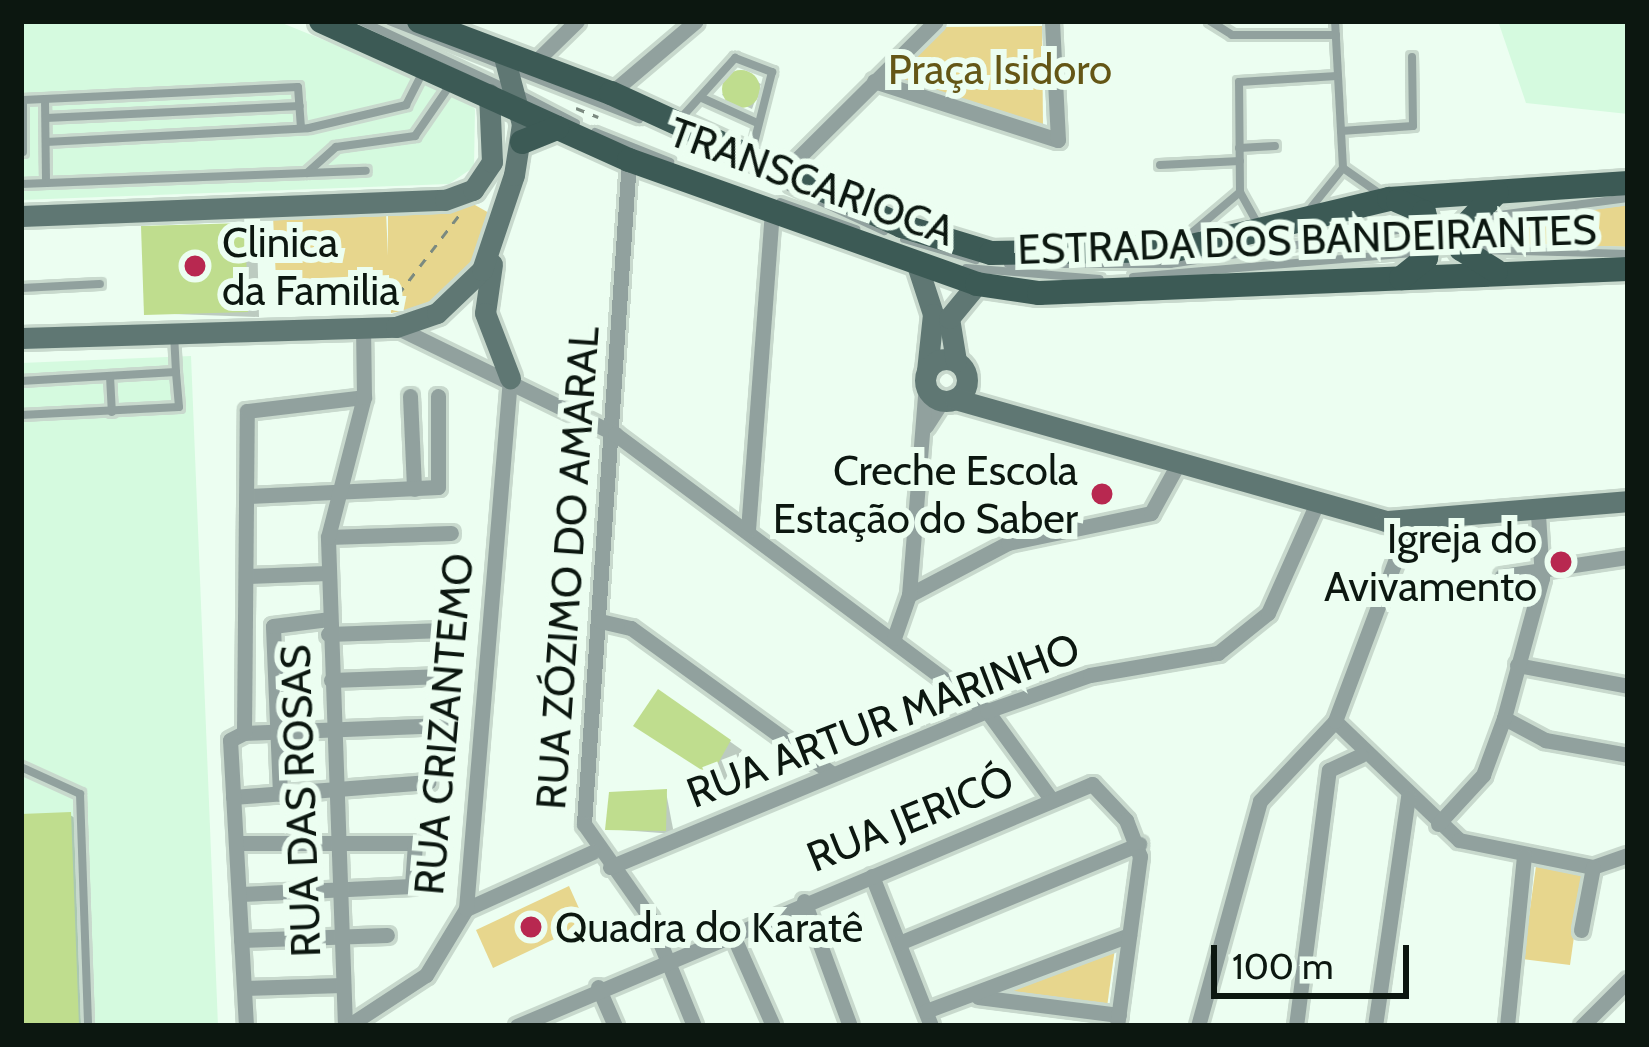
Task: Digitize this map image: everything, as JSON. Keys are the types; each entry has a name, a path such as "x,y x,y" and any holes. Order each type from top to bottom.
{"main road":[{"name":"ESTRADA DOS BANDEIRANTES","path":"321,21 489,94 516,79 611,93 968,248 1074,259 1175,250 1305,215 1389,200 1504,188 1628,183"},
{"name":"ESTRADA DOS BANDEIRANTES","path":"419,21 516,79 557,128 772,214 919,268 977,284 1039,292 1628,269"},
{"path":"522,142 557,128"},
{"path":"1501,274 1461,249 1463,220 1504,188"},
{"path":"1389,200 1418,206 1430,238 1399,279"}],"street":[{"path":"510,378 485,313 502,214 522,142 516,79 577,21"},
{"path":"611,93 696,21"},
{"path":"786,170 936,21"},
{"path":"874,81 1058,140 1052,21"},
{"path":"445,200 486,172 497,136 489,94"},
{"name":"RUA ZÓZIMO DO AMARAL","path":"629,160 615,434 584,824 593,852 610,868 668,955 694,1026"},
{"path":"486,172 496,185 514,175"},
{"path":"21,217 445,200 502,214"},
{"path":"748,530 772,214"},
{"path":"21,338 378,326 466,292 497,238"},
{"path":"894,638 909,596 933,314 919,268"},
{"path":"977,284 949,318 962,369 984,403"},
{"path":"378,326 510,378 615,434 987,711 1051,799"},
{"name":"RUA DAS ROSAS","path":"346,1026 328,537 378,326"},
{"path":"926,378 962,369"},
{"path":"924,428 949,400 962,369"},
{"name":"RUA CRIZANTEMO","path":"346,1026 426,975 466,909 510,378"},
{"path":"926,378 949,400 984,403 1178,464 1409,524 1538,515 1628,501"},
{"path":"410,396 414,489"},
{"path":"249,496 441,484 438,396"},
{"path":"244,733 248,407 364,398"},
{"path":"909,596 1008,543 1151,513 1178,464"},
{"name":"RUA ARTUR MARINHO","path":"610,868 987,711 1238,642 1268,613 1317,503"},
{"path":"1438,824 1483,776 1504,718 1543,578 1538,515"},
{"path":"1198,1026 1254,816 1300,754 1335,721 1409,524"},
{"path":"328,537 451,533"},
{"path":"1502,575 1543,578 1628,556"},
{"path":"248,575 327,573"},
{"path":"600,621 631,628 831,773"},
{"path":"280,794 272,626 444,630"},
{"path":"1517,665 1628,686"},
{"path":"331,680 444,676"},
{"path":"1504,718 1545,740 1628,755"},
{"path":"1335,721 1361,754 1438,824 1468,844 1593,867 1624,863"},
{"path":"246,1026 230,740 244,733 445,725"},
{"path":"1300,754 1329,770"},
{"path":"1329,770 1361,754"},
{"path":"1296,1026 1329,770"},
{"path":"233,797 428,782"},
{"name":"RUA JERICÓ","path":"528,1024 668,955 1097,784 1139,844"},
{"path":"1375,1026 1408,796"},
{"path":"238,843 413,839 416,882 241,894"},
{"path":"899,944 1139,844 1118,1021 975,996"},
{"path":"466,909 593,852"},
{"path":"1507,1026 1524,856"},
{"path":"1581,930 1593,867"},
{"path":"872,876 929,1018 1130,935"},
{"path":"804,901 850,1026"},
{"path":"731,931 773,1026"},
{"path":"241,940 388,935"},
{"path":"1582,1026 1628,980"},
{"path":"244,988 343,985"},
{"path":"598,987 615,1026"}],"lane":[{"name":"TRANSCARIOCA","path":"361,21 964,258 1170,264 1430,238 1461,249 1628,254"},
{"name":"TRANSCARIOCA","path":"389,21 734,188 978,271 1104,279 1430,238 1463,220 1628,198"},
{"path":"1210,21 1232,35 1336,35"},
{"path":"1305,215 1342,168 1335,21"},
{"path":"677,121 739,57 775,75 762,97 752,152"},
{"path":"1341,131 1413,126 1412,57"},
{"path":"46,142 301,128 406,105 425,67"},
{"path":"1261,229 1240,192 1239,82 1337,76"},
{"path":"306,174 336,147 416,136 454,79"},
{"path":"23,152 23,100 298,88 301,128"},
{"path":"703,98 755,122"},
{"path":"46,99 46,183"},
{"path":"46,118 300,106"},
{"path":"1239,148 1275,146"},
{"path":"1160,165 1240,161"},
{"path":"1342,168 1389,200"},
{"path":"21,184 366,171"},
{"path":"1175,250 1240,192"},
{"path":"21,288 100,284"},
{"path":"21,415 179,407 174,332"},
{"path":"21,381 176,372"},
{"path":"110,376 112,412"},
{"path":"21,767 80,794 88,1026"}],"path":[{"path":"576,108 598,117"},
{"path":"378,326 461,216 445,200"}],"shaded area":[{"path":"21,21 277,21 462,96 475,109 474,167 449,184 21,200"},
{"path":"1498,21 1628,21 1628,114 1526,103"},
{"path":"191,356 218,1026 21,1026 21,363"}],"green space":[{"name":"Praça Isidoro","path":"1042,26 1043,127 905,85 902,68 942,27"},
{"path":"1628,204 1628,247 1470,242 1467,224"},
{"path":"475,205 498,218 479,263 442,303 391,313 389,275 276,280 273,216 386,212 388,256 388,208"},
{"path":"1536,866 1583,873 1570,965 1523,959"},
{"name":"Quadra do Karatê","path":"569,886 586,924 493,968 476,930"},
{"path":"1115,948 1107,1007 994,990"}],"building":[{"path":"741,70 754,76 760,89 754,102 741,108 728,102 722,89 728,76"},
{"name":"Clinica da Familia","path":"245,223 248,312 144,315 141,226"},
{"path":"658,689 731,740 711,776 633,726"},
{"path":"667,789 666,831 605,830 609,792"},
{"path":"71,812 79,1026 21,1026 21,814"}],"place":[{"name":"Clinica da Familia","path":"195,266"},
{"name":"Creche Escola Estação do Saber","path":"1102,494"},
{"name":"Igreja do Avivamento","path":"1561,562"},
{"name":"Quadra do Karatê","path":"531,927"}]}
